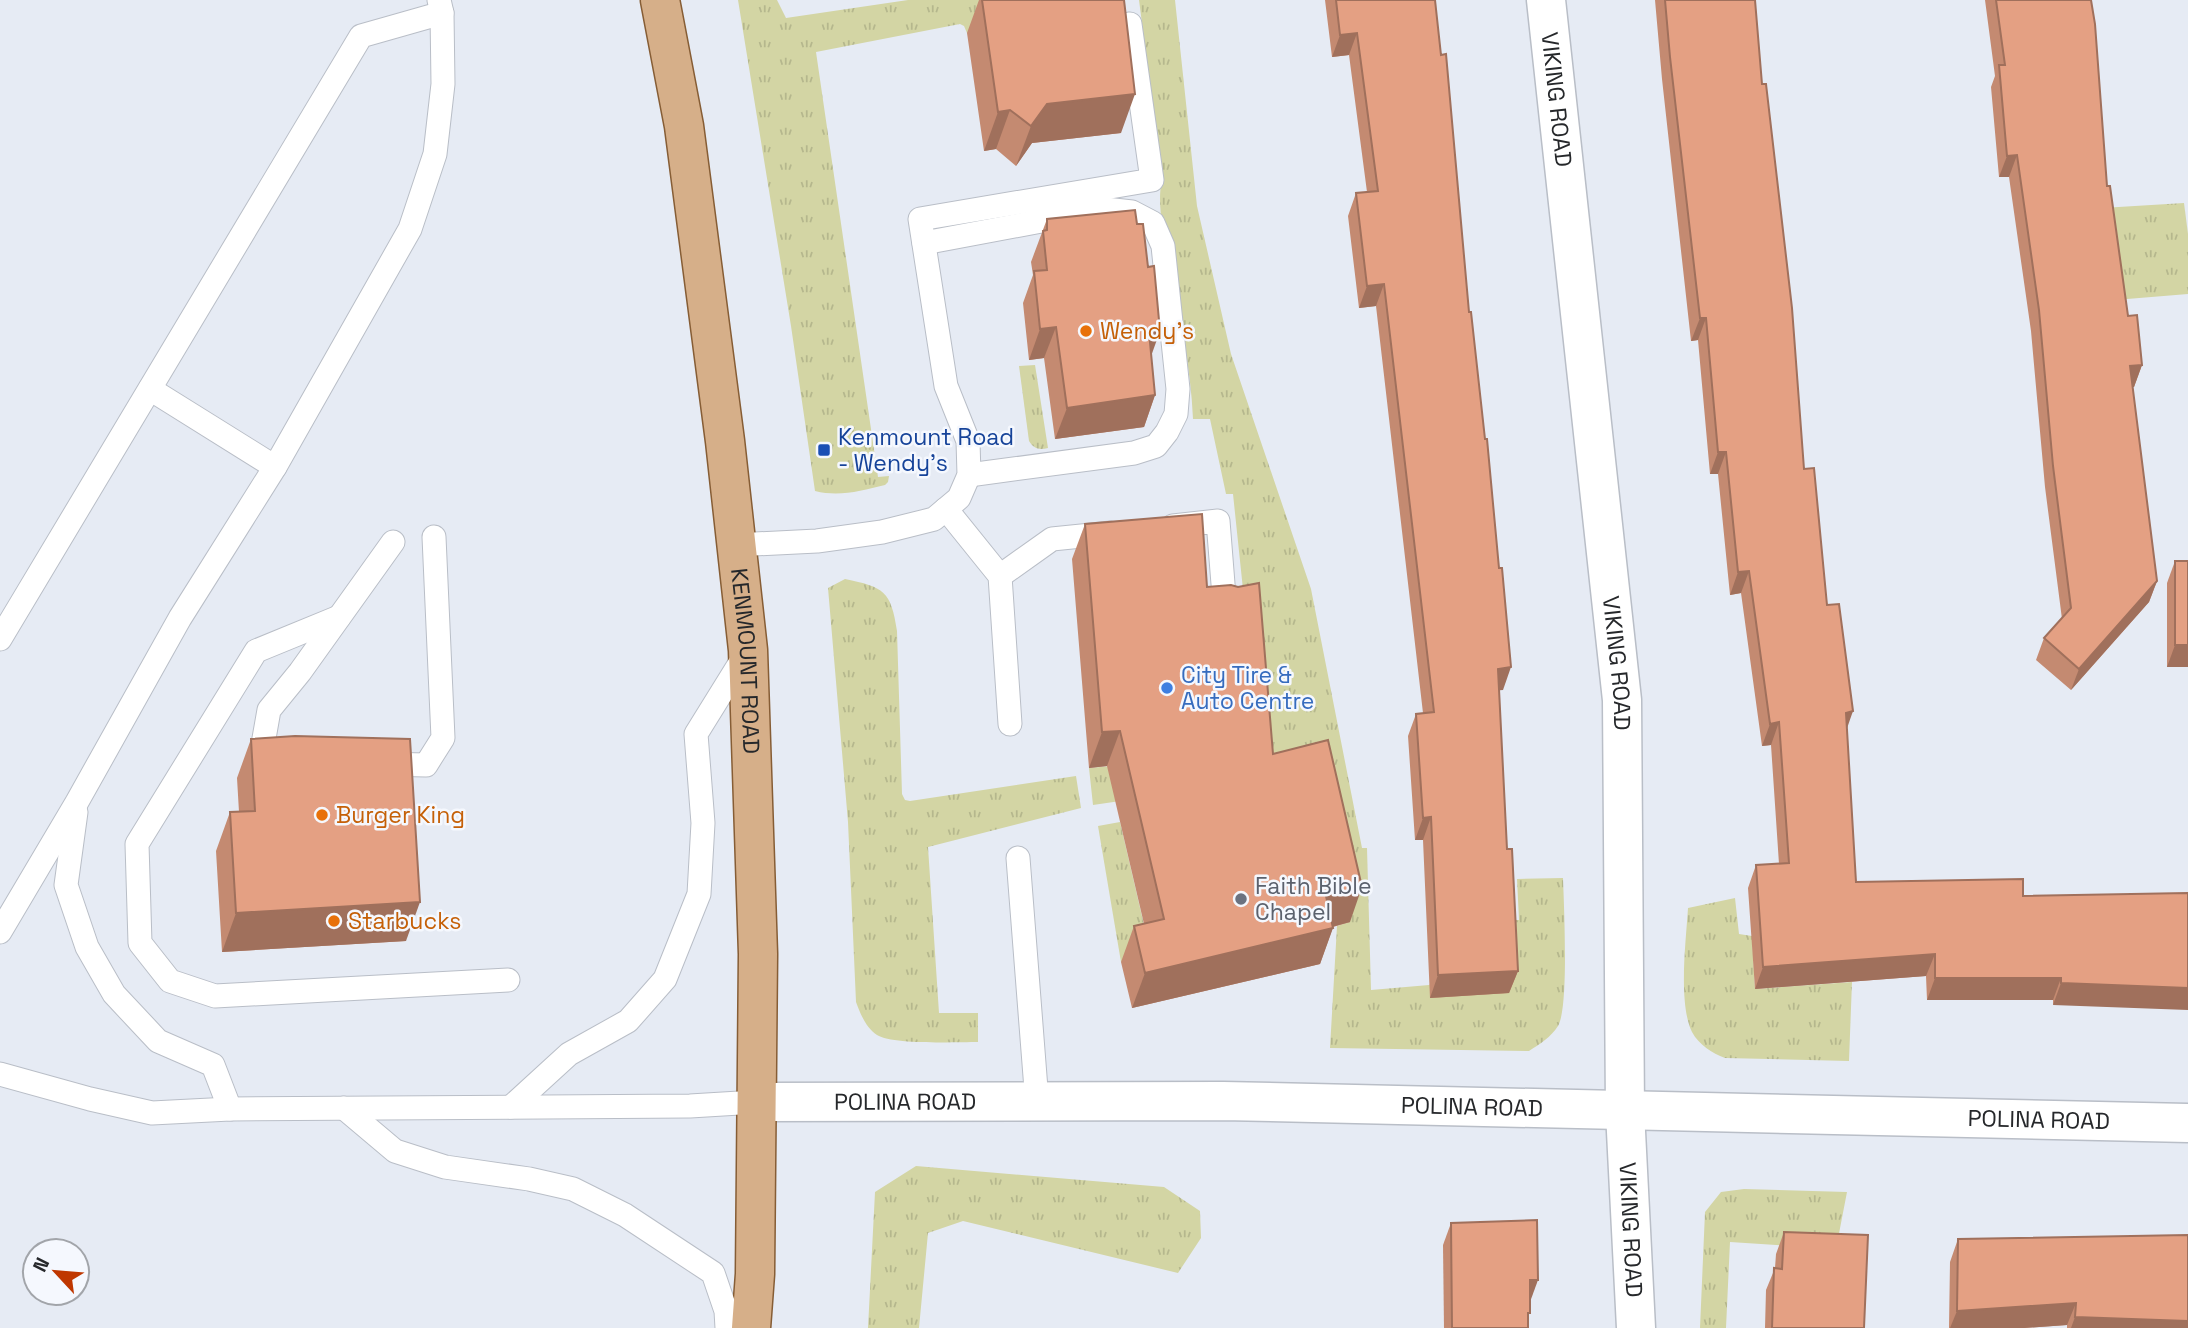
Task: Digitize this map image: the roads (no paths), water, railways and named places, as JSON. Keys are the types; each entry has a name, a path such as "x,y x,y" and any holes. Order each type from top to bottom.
{"main road":[{"name":"KENMOUNT ROAD","path":"660,0 684,126 725,441 748,650 758,954 755,1274 751,1328"}],"street":[{"name":"VIKING ROAD","path":"1546,0 1622,699 1625,1112 1636,1328"},
{"name":"POLINA ROAD","path":"756,1102 1223,1101 2188,1123"}],"lane":[{"path":"0,639 361,36 440,6 443,84 435,154 410,229 275,467 180,618 77,802 0,932"},
{"path":"735,545 817,541 882,532 934,519 959,498 969,475 968,441 946,386 920,219 1152,180 1130,24"},
{"path":"924,243 1105,209 1132,212 1153,223 1163,246 1178,389 1175,414 1167,432 1156,446 1134,453 969,475"},
{"path":"150,389 275,467"},
{"path":"946,509 1000,576 1010,724"},
{"path":"1000,576 1052,539 1218,521 1225,609"},
{"path":"360,763 426,765 443,738 435,537"},
{"path":"307,762 281,761 263,744 269,709 300,673 393,542"},
{"path":"340,617 256,651 137,844 140,943 170,981 215,996 508,980"},
{"path":"511,1107 569,1054 628,1021 665,979 699,894 703,823 696,734 748,650"},
{"path":"77,802 66,885 87,947 114,994 158,1041 213,1065 230,1109"},
{"path":"1018,858 1037,1102"},
{"path":"0,1074 152,1113 230,1109 690,1106 756,1102"},
{"path":"344,1108 395,1151 445,1167 529,1179 573,1189 625,1214 713,1273 726,1311 727,1328"}],"place":[{"name":"Wendy's","path":"1086,331"},
{"name":"Kenmount Road - Wendy's","path":"824,450"},
{"name":"City Tire & Auto Centre","path":"1167,688"},
{"name":"Burger King","path":"322,815"},
{"name":"Faith Bible Chapel","path":"1241,899"},
{"name":"Starbucks","path":"334,921"}]}
